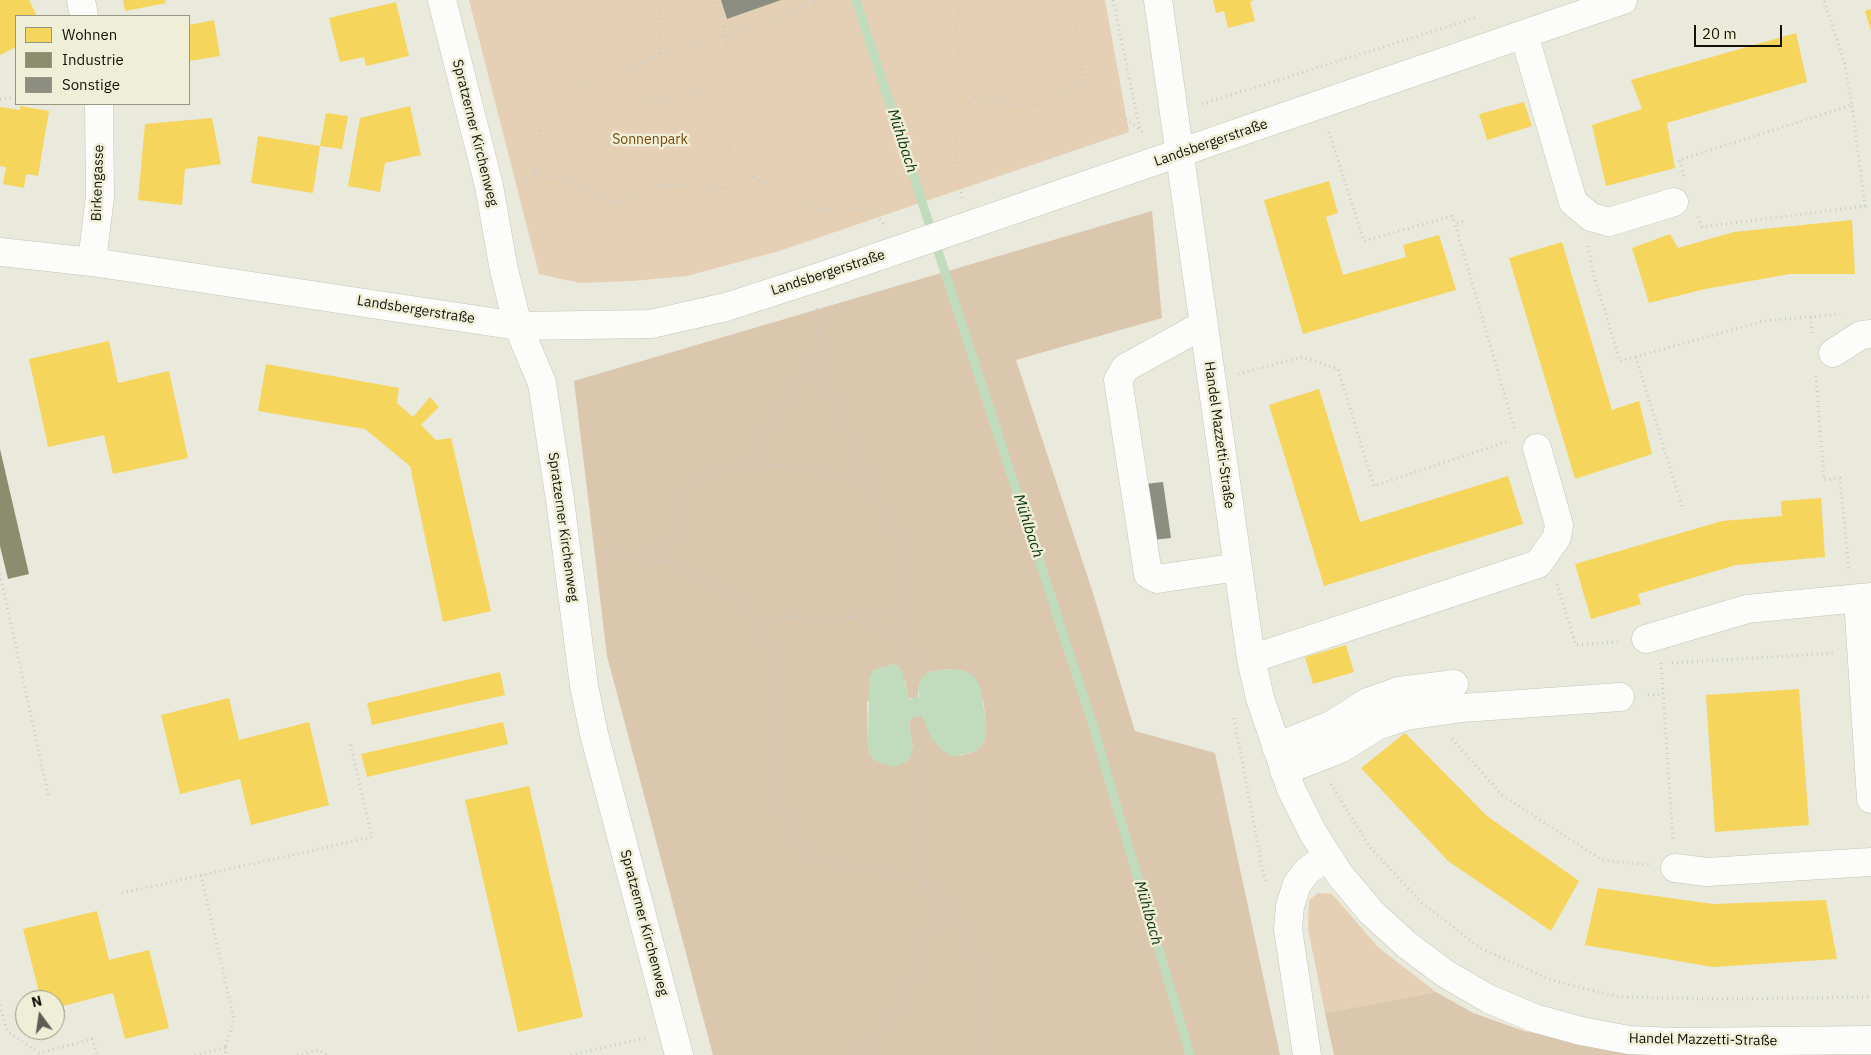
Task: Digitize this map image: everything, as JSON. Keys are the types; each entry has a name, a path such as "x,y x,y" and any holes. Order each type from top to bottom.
{"street":[{"path":"81,0 84,15"},
{"name":"Spratzerner Kirchenweg","path":"442,0 489,186 504,270 518,326 542,383 567,551 584,686 594,734 675,1043"},
{"name":"Handel Mazzetti-Straße","path":"1158,0 1251,659 1260,698 1280,759 1313,833 1340,875 1371,912 1407,945 1446,974 1489,999 1534,1018 1581,1032 1629,1040 1677,1042 1871,1040"},
{"name":"Landsbergerstraße","path":"0,252 92,262 518,326 651,324 726,307 816,278 1623,0"},
{"path":"1524,34 1573,202 1591,217 1609,222 1686,198"},
{"name":"Birkengasse","path":"92,262 100,196 99,105"},
{"path":"1203,325 1124,368 1118,380 1148,574 1157,579 1238,567"},
{"path":"1823,344 1871,334"},
{"path":"1251,659 1538,564 1548,552 1556,537 1559,525 1538,448"},
{"path":"1646,639 1747,609 1860,598 1871,799"},
{"path":"1280,759 1368,702 1399,691 1454,684"},
{"path":"1280,759 1319,757 1340,748 1376,726 1428,712 1620,697"},
{"path":"1307,1055 1288,929 1290,906 1297,884 1328,856"},
{"path":"1675,868 1707,872 1871,862"}],"path":[{"path":"661,0 658,22 661,54"},
{"path":"628,67 625,86 636,98 652,102 690,94 709,83 725,66 728,48 715,0"},
{"path":"961,0 956,26 960,62 970,92 974,98 1028,106 1044,104 1083,84"},
{"path":"1068,0 1078,36 1083,84 1140,130 1179,154"},
{"path":"1113,0 1140,130"},
{"path":"1824,0 1845,66 1852,105 1865,206 1702,227 1686,198 1680,160 1852,105"},
{"path":"534,175 539,156 538,140 543,125 554,119 576,91 601,77 661,54 726,35 816,1 823,26"},
{"path":"1175,113 1482,16"},
{"path":"690,94 723,128 732,156 753,178 798,204 822,210 871,208 884,225"},
{"path":"0,99 15,98"},
{"path":"962,199 955,143 961,113 974,98"},
{"path":"1211,382 1302,357 1338,369 1374,486 1518,438 1452,216 1364,241 1320,105"},
{"path":"489,186 534,175 560,178 584,186 607,201 624,203 654,187 670,184 727,188 741,185 753,178"},
{"path":"1455,224 1463,221"},
{"path":"1582,240 1588,246 1593,272 1620,361 1764,321 1845,313"},
{"path":"1588,246 1598,244"},
{"path":"816,278 818,348 814,360 757,443 756,458 758,462 764,465 808,468 850,479 871,490"},
{"path":"1811,317 1823,344"},
{"path":"1636,357 1683,510"},
{"path":"814,360 851,437 871,490 890,517 897,538 907,606 914,695 920,737 912,822 916,855 932,906 926,946 896,1012 857,1055"},
{"path":"1816,374 1824,480 1840,478 1860,598"},
{"path":"632,557 667,546 674,537 674,513 677,503 686,491 696,483 722,470 756,458"},
{"path":"567,551 611,552 672,563 736,600 761,628 778,669 781,800 788,828 792,835 816,858 924,881 963,927 986,976 990,1003 988,1055"},
{"path":"1548,552 1576,645 1646,639"},
{"path":"0,574 48,798"},
{"path":"761,628 771,620 786,616 824,619 851,617 907,606"},
{"path":"851,617 886,628 910,643"},
{"path":"1661,664 1862,652"},
{"path":"1428,712 1502,795 1602,860 1675,868 1663,694"},
{"path":"122,893 372,837 350,743"},
{"path":"1319,757 1336,794 1369,846 1422,902 1480,948 1551,980 1619,997 1722,999 1871,997"},
{"path":"201,875 234,1019 224,1048 226,1055"},
{"path":"0,1004 7,1031 39,1053 92,1039 96,1052 99,1055"},
{"path":"571,1055 675,1043"},
{"path":"195,1055 224,1048"},
{"path":"297,1055 319,1050 327,1055"}],"green space":[{"name":"Sonnenpark","path":"469,0 1105,0 1129,132 779,251 687,276 580,283 539,274"},
{"path":"1318,893 1332,894 1379,948 1436,992 1325,1013 1308,929 1309,900"}],"shaded area":[{"path":"1152,211 1162,318 1016,360 1092,590 1135,731 1215,753 1280,1055 713,1055 607,656 574,381","holes":["949,669 983,700 986,722 985,738 976,751 959,756 928,730 926,721 920,715 912,717 909,722 913,748 870,755 867,702 905,680 908,698 918,699 918,688 928,672"]},
{"path":"892,664 899,666 902,671 909,699 919,697 918,688 921,678 928,672 949,669 962,670 973,675 980,686 986,722 985,738 982,745 976,751 953,757 943,751 931,738 923,717 912,717 909,722 913,748 908,761 894,767 876,761 870,755 868,745 869,677 873,670"},
{"path":"1436,992 1473,1013 1524,1031 1589,1045 1653,1055 1334,1055 1325,1013"}],"building: Wohnen":[{"path":"0,0 29,0 36,15 15,15 15,48 0,55"},
{"path":"123,0 165,0 166,3 125,11"},
{"path":"1213,0 1254,0 1250,2 1255,21 1228,28 1224,11 1216,13"},
{"path":"396,2 409,56 366,66 364,57 340,62 329,18"},
{"path":"1871,9 1871,31 1865,11"},
{"path":"214,20 220,56 190,61 190,25"},
{"path":"1796,33 1807,82 1667,123 1675,168 1606,186 1592,125 1642,109 1631,80"},
{"path":"1524,102 1532,126 1487,140 1479,114"},
{"path":"20,106 49,111 38,176 26,174 24,188 3,184 6,167 0,166 0,107 20,110"},
{"path":"410,106 421,155 385,163 380,192 348,186 360,118"},
{"path":"326,113 348,116 342,149 320,146"},
{"path":"212,118 221,164 185,169 182,205 138,200 145,124"},
{"path":"258,136 320,146 313,193 251,183"},
{"path":"1329,181 1338,213 1326,217 1343,275 1406,257 1403,245 1439,235 1456,290 1303,334 1264,200"},
{"path":"1852,220 1855,274 1790,274 1705,289 1649,303 1632,248 1670,234 1678,248 1734,232"},
{"path":"1562,242 1612,410 1639,401 1652,454 1575,479 1509,258"},
{"path":"109,341 118,383 169,371 188,458 113,474 104,435 48,447 29,359"},
{"path":"266,364 399,388 397,403 413,417 430,397 439,407 421,425 436,440 451,438 491,611 443,622 410,466 365,429 258,411"},
{"path":"1319,389 1360,522 1508,476 1523,524 1324,586 1269,405"},
{"path":"1821,498 1825,557 1736,565 1638,594 1641,604 1591,619 1575,564 1722,521 1782,516 1781,501"},
{"path":"1346,645 1354,672 1313,684 1305,657"},
{"path":"500,672 505,695 372,725 367,703"},
{"path":"1799,689 1809,825 1715,832 1706,695"},
{"path":"229,698 239,740 309,722 329,805 251,825 240,779 180,794 161,715"},
{"path":"503,722 508,744 367,777 361,754"},
{"path":"1405,733 1487,816 1579,881 1551,931 1448,861 1361,768"},
{"path":"529,786 583,1017 518,1032 465,800"},
{"path":"1598,888 1713,904 1826,900 1837,959 1713,967 1585,945"},
{"path":"97,911 109,960 149,950 169,1028 125,1039 113,993 65,1005 65,990 38,990 23,929"}],"building: Industrie":[{"path":"0,449 29,574 8,579 0,546"}],"building: Sonstige":[{"path":"721,0 781,0 727,19"},
{"path":"1163,482 1171,538 1153,540 1145,484"}],"waterway":[{"name":"Mühlbach","path":"856,0 1091,719 1190,1055"}]}
